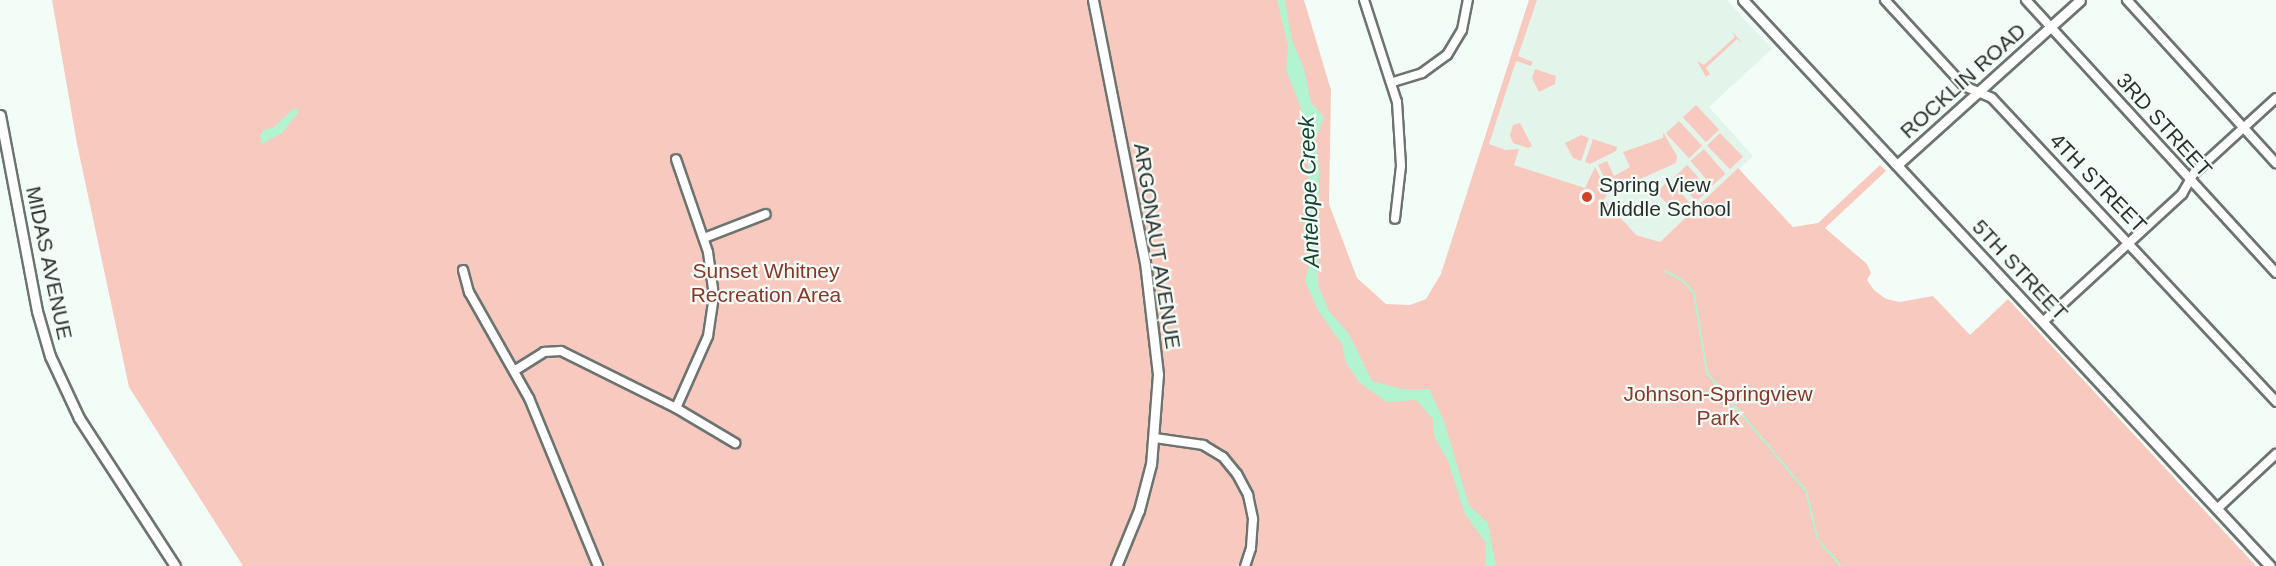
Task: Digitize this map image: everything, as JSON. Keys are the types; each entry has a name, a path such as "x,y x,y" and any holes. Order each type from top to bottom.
{"street":[{"name":"ARGONAUT AVENUE","path":"1093,0 1145,262 1158,374 1155,438 1139,510 1116,566"},
{"path":"1364,0 1393,82 1401,147 1395,219"},
{"path":"1393,82 1422,73 1447,55 1462,30 1468,0"},
{"name":"4TH STREET","path":"1885,0 1964,86 1992,98 2276,402"},
{"name":"3RD STREET","path":"2026,0 2276,273"},
{"name":"ROCKLIN ROAD","path":"1897,165 2079,0"},
{"path":"2127,0 2276,163"},
{"name":"5TH STREET","path":"1745,1 2270,566"},
{"path":"2044,321 2129,243 2191,181 2194,172 2276,98"},
{"name":"MIDAS AVENUE","path":"0,115 33,295 50,356 79,418 175,566"},
{"path":"675,408 701,355 712,316 713,274 704,238 676,159"},
{"path":"704,238 766,214"},
{"path":"463,270 469,292 514,371 598,566"},
{"path":"514,371 544,352 561,351 675,408 735,443"},
{"path":"1155,438 1203,445 1223,457 1237,474 1248,495 1253,519 1251,548 1245,566"},
{"path":"2217,509 2276,454"}],"shaded area":[{"name":"Spring View Middle School","path":"1529,0 1727,0 1772,49 1709,107 1753,156 1660,242 1420,338"}],"green space":[{"name":"Sunset Whitney Recreation Area","path":"52,0 1304,0 1331,90 1329,204 1357,278 1386,304 1410,305 1426,299 1441,274 1529,0 1537,0 1518,56 1533,62 1531,66 1516,61 1489,144 1505,150 1519,149 1514,165 1585,188 1595,167 1608,193 1604,199 1636,235 1660,242 1738,168 1793,227 1818,223 1880,165 1886,171 1825,228 1867,264 1871,273 1867,280 1874,290 1886,299 1900,302 1933,296 1970,335 2008,299 2256,566 243,566 129,387 77,144"},
{"path":"1731,30 1743,44 1737,39 1706,68 1710,74 1706,77 1697,61 1704,65 1735,37"},
{"path":"1535,69 1556,76 1555,84 1539,92 1532,78"},
{"path":"1696,105 1719,130 1706,142 1683,117"},
{"path":"1679,121 1702,146 1689,158 1666,133"},
{"path":"1520,123 1532,146 1528,148 1513,143 1510,135 1513,125"},
{"path":"1663,132 1677,156 1676,163 1611,192 1598,165 1607,161 1614,176 1630,167 1623,152 1663,138"},
{"path":"1720,133 1743,157 1730,169 1707,146"},
{"path":"1581,135 1589,138 1581,161 1573,158 1565,143"},
{"path":"1593,139 1617,147 1616,151 1590,164 1585,162"},
{"path":"1704,149 1726,174 1712,186 1690,161"},
{"path":"1687,165 1710,189 1696,201 1674,177"},
{"path":"1670,180 1692,205 1678,217 1656,192"}],"water":[{"name":"Antelope Creek","path":"1277,0 1285,0 1292,40 1304,69 1311,103 1324,117 1315,140 1319,167 1318,285 1329,311 1349,334 1372,381 1402,389 1429,389 1444,421 1469,505 1488,523 1496,566 1485,566 1486,543 1465,514 1448,461 1434,436 1433,419 1416,400 1387,402 1360,383 1346,363 1342,344 1319,312 1305,281 1310,260 1308,147 1301,108 1286,70 1288,46"},
{"path":"297,108 298,113 282,133 262,144 260,136 265,129 273,128"}],"waterway":[{"path":"1665,271 1682,280 1694,293 1707,373 1806,491 1818,540"},
{"path":"1821,543 1841,566"}],"place":[{"name":"Spring View Middle School","path":"1587,197"}],"park label":[{"name":"Johnson-Springview Park","path":"1718,406"}]}
